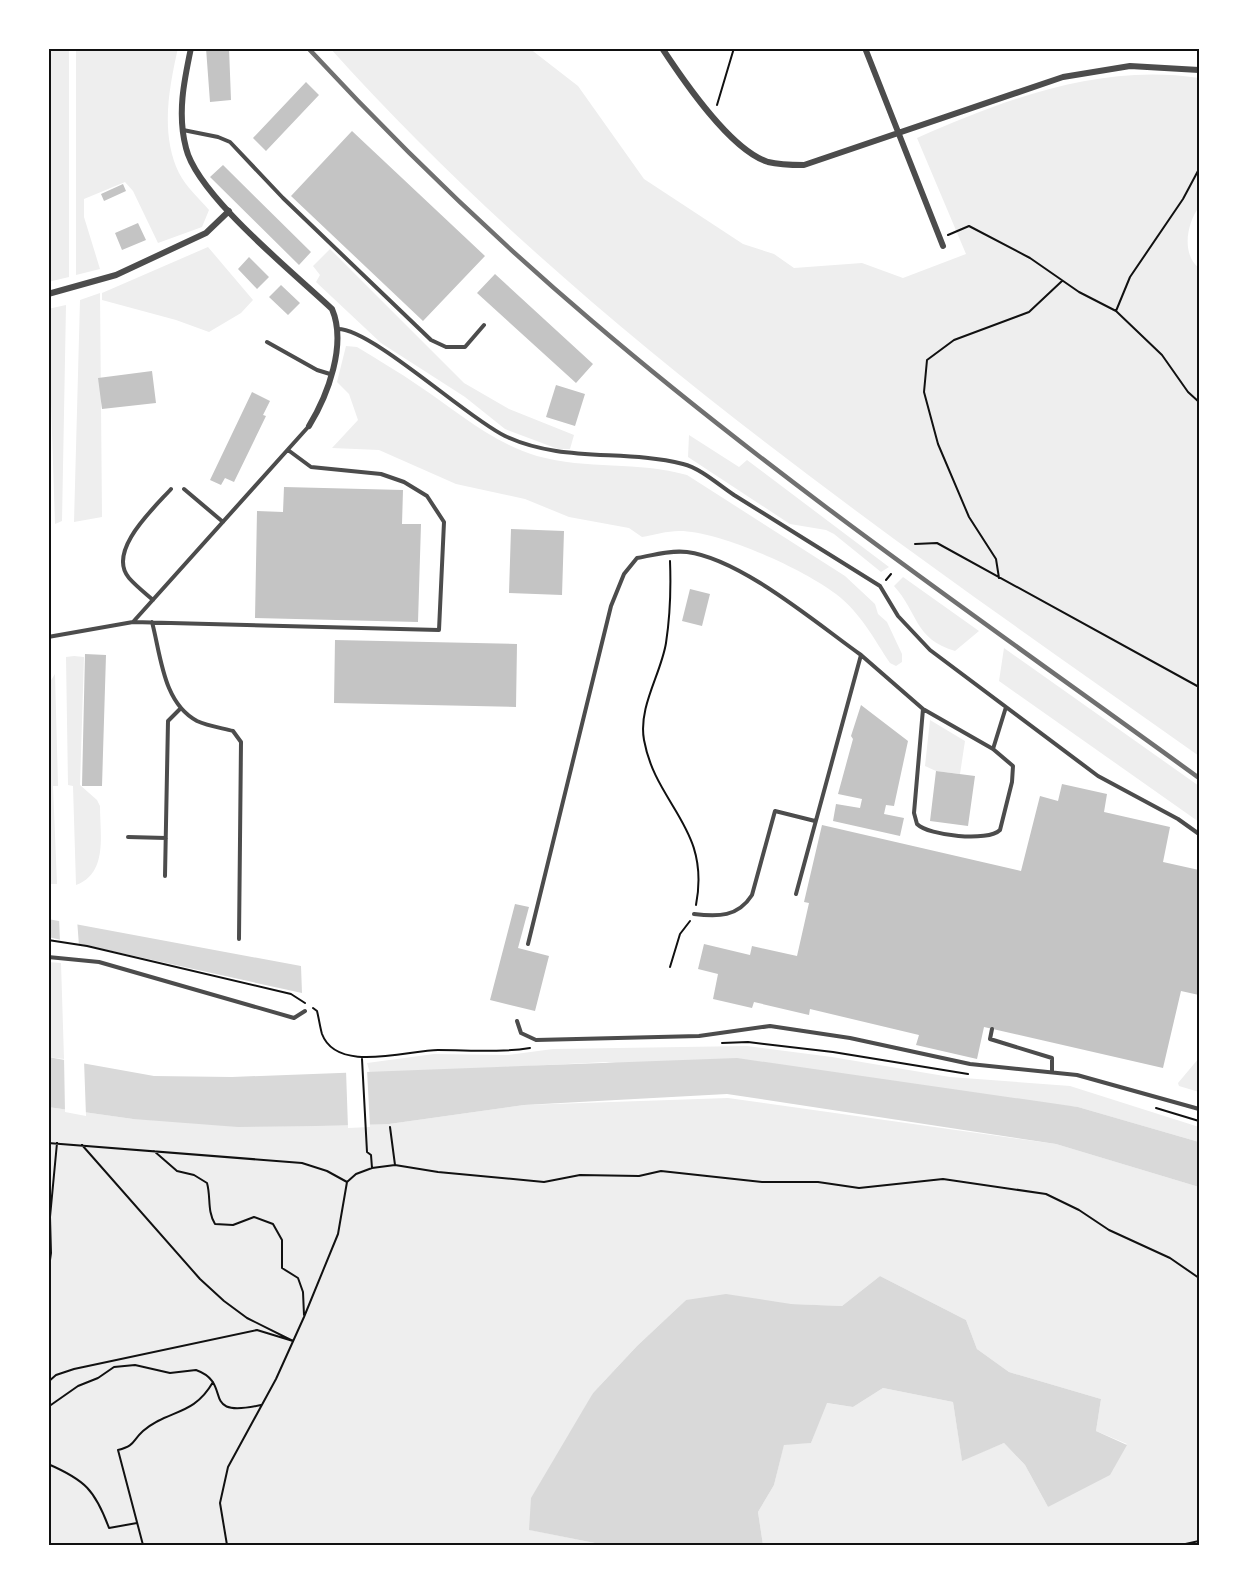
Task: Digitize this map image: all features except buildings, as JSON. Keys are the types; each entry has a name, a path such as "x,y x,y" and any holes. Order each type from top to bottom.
{"street":[{"path":"191,48 182,94 183,130 189,159 200,181 332,309 338,329 330,374 320,409 309,426"},
{"path":"662,48 688,88 734,139 765,161 784,165 804,165 1063,77 1130,66 1199,70"},
{"path":"865,48 943,246"},
{"path":"48,294 116,275 206,233 229,211"}],"lane":[{"path":"183,130 218,136 230,142 283,198 430,340 446,347 465,347 484,325"},
{"path":"338,329 348,329 503,435 565,454 631,457 686,465 880,586 898,616 930,650 1098,776 1178,819 1199,834"},
{"path":"267,342 317,370 330,374"},
{"path":"133,622 309,426"},
{"path":"48,637 133,622 439,630 444,522 427,496 404,482 381,474 311,467 288,450"},
{"path":"153,600 127,576 123,557 129,538 171,489"},
{"path":"184,489 223,522"},
{"path":"528,944 611,606 624,574 637,558 686,551 705,556 740,572 861,655 923,709 993,749 1013,766 1014,771 1000,830 995,835 982,838 921,828 914,813 923,709"},
{"path":"152,622 169,690 180,709 198,722 233,731 241,742 239,939"},
{"path":"796,894 861,655"},
{"path":"993,749 1006,707"},
{"path":"165,876 168,721 180,709"},
{"path":"694,914 726,915 746,905 752,895 775,811 815,821"},
{"path":"128,837 166,838"},
{"path":"48,957 99,962 294,1018 305,1011"},
{"path":"517,1022 522,1033 536,1040 699,1036 770,1026 850,1038 970,1064 1077,1075 1199,1109"},
{"path":"992,1029 990,1039 1052,1058 1052,1071"}],"path":[{"path":"713,117 734,48"},
{"path":"1116,311 1130,277 1183,198 1199,169"},
{"path":"940,238 969,226 1030,258 1062,281 1116,311 1162,355 1188,392 1199,402"},
{"path":"999,578 996,559 969,517 938,444 924,392 927,360 954,340 1029,312 1062,281"},
{"path":"915,544 937,543 1199,687"},
{"path":"669,552 666,645 648,701 643,737 657,775 693,842 698,858 700,881 694,914 680,934 670,967"},
{"path":"48,940 87,946 291,994 317,1011 323,1036 335,1048 362,1057 436,1050 510,1052 531,1048"},
{"path":"720,1043 748,1042 832,1052 975,1074"},
{"path":"362,1057 367,1152 371,1155 372,1168"},
{"path":"1151,1106 1199,1121"},
{"path":"390,1127 395,1165"},
{"path":"48,1143 302,1163 327,1171 347,1182"},
{"path":"48,1274 50,1217 57,1143"},
{"path":"82,1145 216,1294 247,1318 293,1341"},
{"path":"154,1151 177,1171 194,1175 207,1183 211,1197 210,1210 215,1224 233,1225 255,1217 273,1224 282,1240 282,1268 298,1278 303,1292 304,1317"},
{"path":"227,1545 220,1503 228,1467 304,1317 338,1234 347,1182 356,1174 372,1168 395,1165 438,1172 544,1182 580,1174 639,1176 661,1170 762,1182 818,1182 859,1188 943,1179 1046,1194 1109,1230 1170,1258 1199,1278"},
{"path":"48,1382 56,1375 74,1369 257,1330 293,1341"},
{"path":"48,1407 78,1386 98,1378 114,1367 124,1365 171,1373 196,1370 213,1382 224,1406 230,1409 261,1405"},
{"path":"143,1545 118,1450 132,1446 143,1431 157,1422 190,1408 206,1395 213,1382"},
{"path":"48,1464 73,1475 98,1500 109,1528 137,1523"},
{"path":"1181,1545 1199,1541"}],"shaded area":[{"path":"48,48 69,48 69,277 48,282"},
{"path":"76,48 178,48 169,95 170,143 179,173 209,210 202,227 158,243 133,191 125,182 84,199 84,217 100,269 76,275"},
{"path":"330,48 529,48 578,86 644,179 743,244 774,254 794,268 862,263 903,278 966,254 917,138 1019,98 1090,80 1162,75 1199,78 1199,207 1191,221 1188,247 1193,262 1199,268 1199,756 856,511 744,426 635,338 528,246 427,150"},
{"path":"208,247 253,300 241,313 209,332 176,320 102,300 102,293"},
{"path":"330,249 464,383 509,409 574,435 570,449 558,449 505,429 465,397 381,343 316,282 320,275 313,266"},
{"path":"100,293 102,517 74,522 80,300"},
{"path":"66,305 62,521 55,524 48,309"},
{"path":"346,346 357,347 490,435 520,450 537,456 575,463 650,468 687,475 845,576 875,604 878,614 887,622 902,654 902,662 896,666 890,663 859,617 836,594 783,563 738,544 716,537 679,531 642,537 629,528 569,517 525,499 456,484 379,450 332,448 358,420 349,394 337,382"},
{"path":"689,435 739,467 747,460 889,567 881,572 826,530 790,524 688,457"},
{"path":"903,577 979,631 955,651 932,639 918,624 894,586"},
{"path":"1004,648 1199,786 1199,822 999,681"},
{"path":"66,657 84,657 80,785 97,800 100,806 101,829 98,862 93,872 76,885 73,786 68,785"},
{"path":"55,674 58,786 53,786 57,884 48,884 48,685"},
{"path":"930,720 965,741 960,774 936,771 925,766"},
{"path":"48,919 301,966 302,993 48,937"},
{"path":"48,962 61,963 64,1059 48,1057"},
{"path":"747,1046 832,1057 950,1077 1070,1086 1199,1127 1199,1142 1078,1107 606,1062 387,1073 370,1073 367,1063 434,1054 508,1055 553,1049"},
{"path":"48,1057 154,1076 232,1077 737,1058 1078,1107 1199,1142 1199,1187 1056,1144 727,1094 524,1105 389,1124 238,1127 133,1119 48,1107"},
{"path":"1199,1058 1199,1092 1179,1086 1178,1083"},
{"path":"728,1098 1056,1144 1199,1187 1199,1545 763,1545 758,1512 774,1485 784,1444 811,1443 826,1403 853,1407 883,1388 953,1402 962,1460 1004,1443 1025,1465 1048,1507 1127,1444 1096,1431 1101,1399 1009,1372 977,1349 966,1320 880,1276 842,1306 686,1300 637,1346 593,1393 530,1530 605,1545 48,1545 48,1107 133,1119 389,1124 524,1105"},
{"path":"880,1276 966,1320 977,1349 1009,1372 1101,1399 1096,1431 1127,1445 1110,1475 1048,1507 1025,1465 1004,1443 962,1461 953,1402 883,1388 853,1407 827,1403 811,1443 784,1445 774,1485 758,1512 763,1545 605,1545 529,1530 531,1498 593,1393 637,1346 686,1300 726,1294 791,1304 842,1306"}],"pier":[{"path":"59,917 77,919 79,946 60,942"},
{"path":"64,1057 84,1060 86,1116 65,1112"},
{"path":"346,1070 367,1070 370,1127 348,1128"}],"railway":[{"path":"308,48 376,119 482,223 555,289 665,382 814,498 1199,778"}]}
